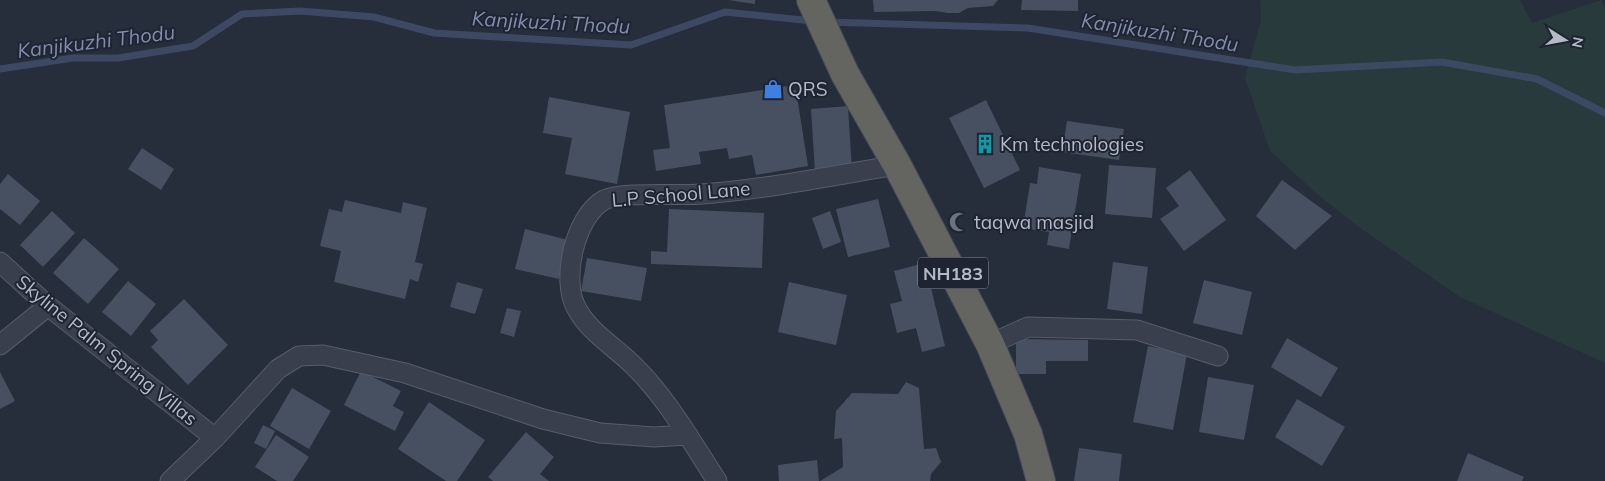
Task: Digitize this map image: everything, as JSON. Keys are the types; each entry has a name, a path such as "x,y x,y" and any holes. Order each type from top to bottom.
{"highway":[{"name":"NH183","path":"813,5 845,74 897,165 990,344 1028,434 1041,481"}],"street":[{"name":"L.P School Lane","path":"717,481 688,435 633,365 586,322 575,307 570,286 570,268 576,238 586,216 605,200 625,197 702,194 897,165"},
{"name":"Skyline Palm Spring Villas","path":"0,262 48,306 216,438"},
{"path":"0,345 48,306"},
{"path":"990,344 1028,327 1137,330 1218,356"},
{"path":"170,481 216,438 278,369 299,356 323,355 405,373 543,419 600,434 654,438 688,435"}],"shaded area":[{"path":"1260,0 1520,0 1532,23 1601,0 1605,9 1605,363 1460,297 1363,230 1318,195 1270,151 1245,78 1261,20"}],"building":[{"path":"728,0 755,0 755,4"},
{"path":"873,0 998,0 993,6 968,8 959,13 948,13 935,11 874,12"},
{"path":"1022,0 1078,0 1078,11 1021,10"},
{"path":"788,86 788,91 796,90 808,166 756,175 752,155 729,159 727,148 699,152 701,164 656,171 653,150 670,148 664,105"},
{"path":"549,97 630,112 617,184 565,174 572,138 543,133"},
{"name":"Km technologies","path":"986,100 1020,170 984,188 949,118"},
{"path":"848,106 852,171 815,173 811,109"},
{"path":"1067,121 1124,129 1119,160 1062,152"},
{"path":"142,148 174,169 161,190 128,169"},
{"path":"1109,165 1156,168 1152,218 1105,214"},
{"path":"1039,167 1081,174 1069,249 1047,245 1049,232 1023,228 1030,183 1037,184"},
{"path":"1190,170 1226,220 1184,251 1160,219 1179,206 1166,188"},
{"path":"8,174 40,201 20,225 0,209 0,184"},
{"path":"1282,180 1332,216 1295,250 1256,216"},
{"path":"878,199 890,247 848,257 836,209"},
{"path":"345,200 401,213 403,202 427,208 415,262 423,264 418,282 410,279 405,299 334,282 341,251 320,246 329,209 342,212"},
{"path":"669,209 764,213 762,268 651,264 651,251 667,252"},
{"path":"52,211 75,233 43,267 20,245"},
{"path":"830,211 841,242 823,249 812,218"},
{"path":"525,229 568,240 559,279 515,269"},
{"path":"84,238 119,269 88,304 53,273"},
{"path":"587,258 647,268 641,301 581,291"},
{"path":"1113,262 1148,267 1142,314 1107,309"},
{"path":"925,263 945,346 922,352 916,328 897,333 890,304 902,301 894,271"},
{"path":"1204,280 1252,292 1242,335 1193,323"},
{"path":"128,281 156,304 131,336 102,312"},
{"path":"457,282 483,289 475,314 450,307"},
{"path":"789,282 847,295 836,345 778,332"},
{"path":"184,299 228,345 188,385 151,347 158,340 150,331"},
{"path":"507,308 521,311 514,337 500,333"},
{"path":"1287,338 1338,368 1321,397 1271,367"},
{"path":"1016,339 1088,340 1088,361 1046,361 1046,374 1016,374"},
{"path":"1148,346 1187,354 1173,430 1133,422"},
{"path":"361,371 401,391 393,406 404,412 395,431 344,405"},
{"path":"0,372 15,401 0,409"},
{"path":"1208,377 1254,385 1244,440 1199,432"},
{"path":"906,382 919,388 924,449 936,448 941,462 931,474 930,481 820,481 843,467 842,438 834,439 836,411 852,393 898,394"},
{"path":"292,388 331,411 309,449 270,426"},
{"path":"1297,399 1345,427 1322,466 1275,437"},
{"path":"429,402 485,440 457,481 446,481 398,449"},
{"path":"263,425 275,431 266,449 254,443"},
{"path":"526,432 554,457 540,474 549,481 493,481 488,477"},
{"path":"276,435 309,457 293,481 277,481 255,467"},
{"path":"1079,448 1122,454 1119,481 1074,481"},
{"path":"1468,453 1524,477 1522,481 1457,481"},
{"path":"817,460 819,481 779,481 778,465"}],"waterway":[{"name":"Kanjikuzhi Thodu","path":"0,69 73,58 118,58 193,46 242,14 300,11 374,17 434,33 631,45 725,12 812,21"},
{"name":"Kanjikuzhi Thodu","path":"828,22 1028,28 1295,70 1442,62 1537,79 1605,113"}],"place":[{"name":"QRS","path":"773,89"},
{"name":"Km technologies","path":"985,144"},
{"name":"taqwa masjid","path":"959,222"}]}
